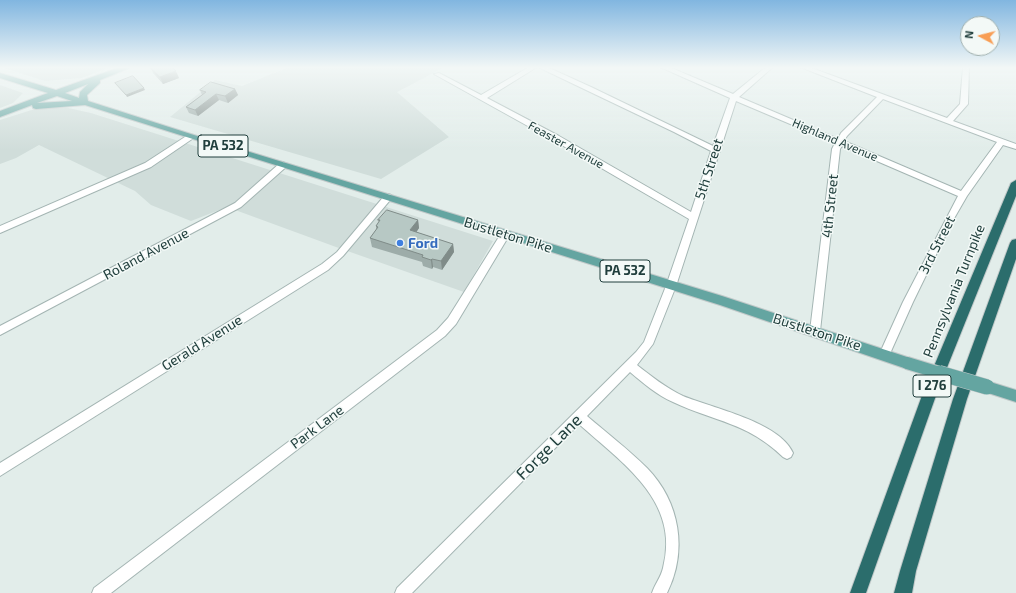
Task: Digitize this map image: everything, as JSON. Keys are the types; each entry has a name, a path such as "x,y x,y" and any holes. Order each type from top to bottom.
{"highway":[{"name":"Pennsylvania Turnpike","path":"858,593 931,390 1016,183"},
{"name":"I 276","path":"903,593 908,571 960,399 1016,243"}],"main road":[{"path":"9,111 30,95"},
{"path":"0,114 54,95"},
{"name":"Bustleton Pike","path":"58,95 815,331 884,355 1016,396"},
{"path":"9,111 44,105 84,103 83,95"}],"street":[{"name":"Feaster Avenue","path":"475,95 556,138 694,218"},
{"path":"481,98 487,95"},
{"path":"601,95 677,130 715,150"},
{"name":"Highland Avenue","path":"732,95 963,194"},
{"path":"875,95 1016,147"},
{"path":"948,122 964,104 965,95"},
{"name":"5th Street","path":"671,286 715,150 735,96"},
{"name":"4th Street","path":"815,331 835,155 840,142 881,97"},
{"path":"0,230 148,165 190,137"},
{"name":"3rd Street","path":"884,355 908,302 963,194 1001,142"},
{"name":"Roland Avenue","path":"0,331 238,205 283,165"},
{"name":"Gerald Avenue","path":"0,470 325,266 340,254 388,197"},
{"name":"Park Lane","path":"99,593 441,333 452,321 505,234"},
{"name":"Forge Lane","path":"402,593 640,355 648,344 671,286"},
{"path":"630,366 657,387 679,399 756,427 778,443 787,453"},
{"path":"579,417 651,481 666,508 672,527 673,556 667,577 659,593"}],"shaded area":[{"path":"0,95 21,95 13,103 0,108"},
{"path":"197,95 400,95 449,137 381,179 170,117"},
{"path":"41,107 68,108 91,113 493,241 464,292 227,207 191,221 151,205 135,191 39,145 16,158 0,164 0,120"}],"building":[{"path":"202,95 215,95 195,110 186,107"},
{"name":"Ford","path":"387,210 418,220 410,230 453,244 441,261 431,260 422,257 423,255 370,238 378,227 376,226 380,220 378,220"}],"place":[{"name":"Ford","path":"400,243"}]}
